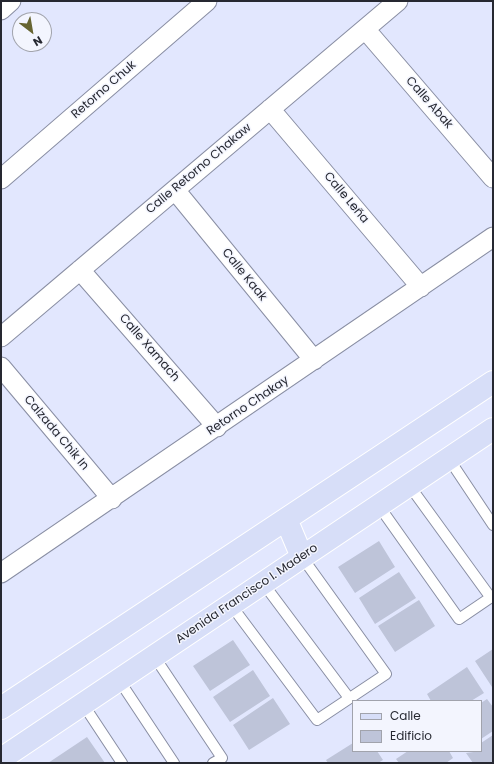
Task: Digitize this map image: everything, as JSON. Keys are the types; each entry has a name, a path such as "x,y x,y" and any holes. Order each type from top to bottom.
{"main road":[{"path":"1,708 493,382"},
{"name":"Avenida Francisco I. Madero","path":"6,759 83,704 493,429"},
{"path":"286,519 302,557"}],"street":[{"path":"1,10 11,1"},
{"name":"Retorno Chuk","path":"1,179 208,1"},
{"name":"Calle Retorno Chakaw","path":"1,337 398,1"},
{"name":"Calle Abak","path":"365,29 493,178"},
{"name":"Calle Leña","path":"270,109 421,287"},
{"name":"Calle Kaak","path":"175,190 314,360"},
{"name":"Retorno Chakay","path":"1,573 112,499 493,237"},
{"name":"Calle Xamach","path":"80,270 217,427"},
{"name":"Calzada Chik In","path":"1,367 112,499"}],"lane":[{"path":"448,459 493,525"},
{"path":"379,506 459,619 492,597 409,485"},
{"path":"231,605 316,720 386,674 302,557"},
{"path":"263,583 349,698"},
{"path":"154,656 222,758 213,763"},
{"path":"119,680 174,763"},
{"path":"83,704 122,763"}],"building":[{"path":"379,541 395,567 355,593 338,567"},
{"path":"399,572 416,598 375,624 359,598"},
{"path":"419,600 435,626 395,652 378,626"},
{"path":"233,640 250,665 210,691 193,666"},
{"path":"493,649 493,686 492,687 475,661"},
{"path":"467,667 484,693 473,700 430,700 427,694"},
{"path":"253,670 270,696 230,722 213,697"},
{"path":"273,698 290,724 249,750 233,725"},
{"path":"487,699 493,707 493,731 482,738 482,702"},
{"path":"493,735 493,763 473,763 466,753 482,752 482,742"},
{"path":"87,737 105,763 48,763"},
{"path":"352,744 352,752 378,752 383,760 378,763 328,763 326,760"},
{"path":"406,752 450,752 453,758 446,763 399,763 396,759"}]}
